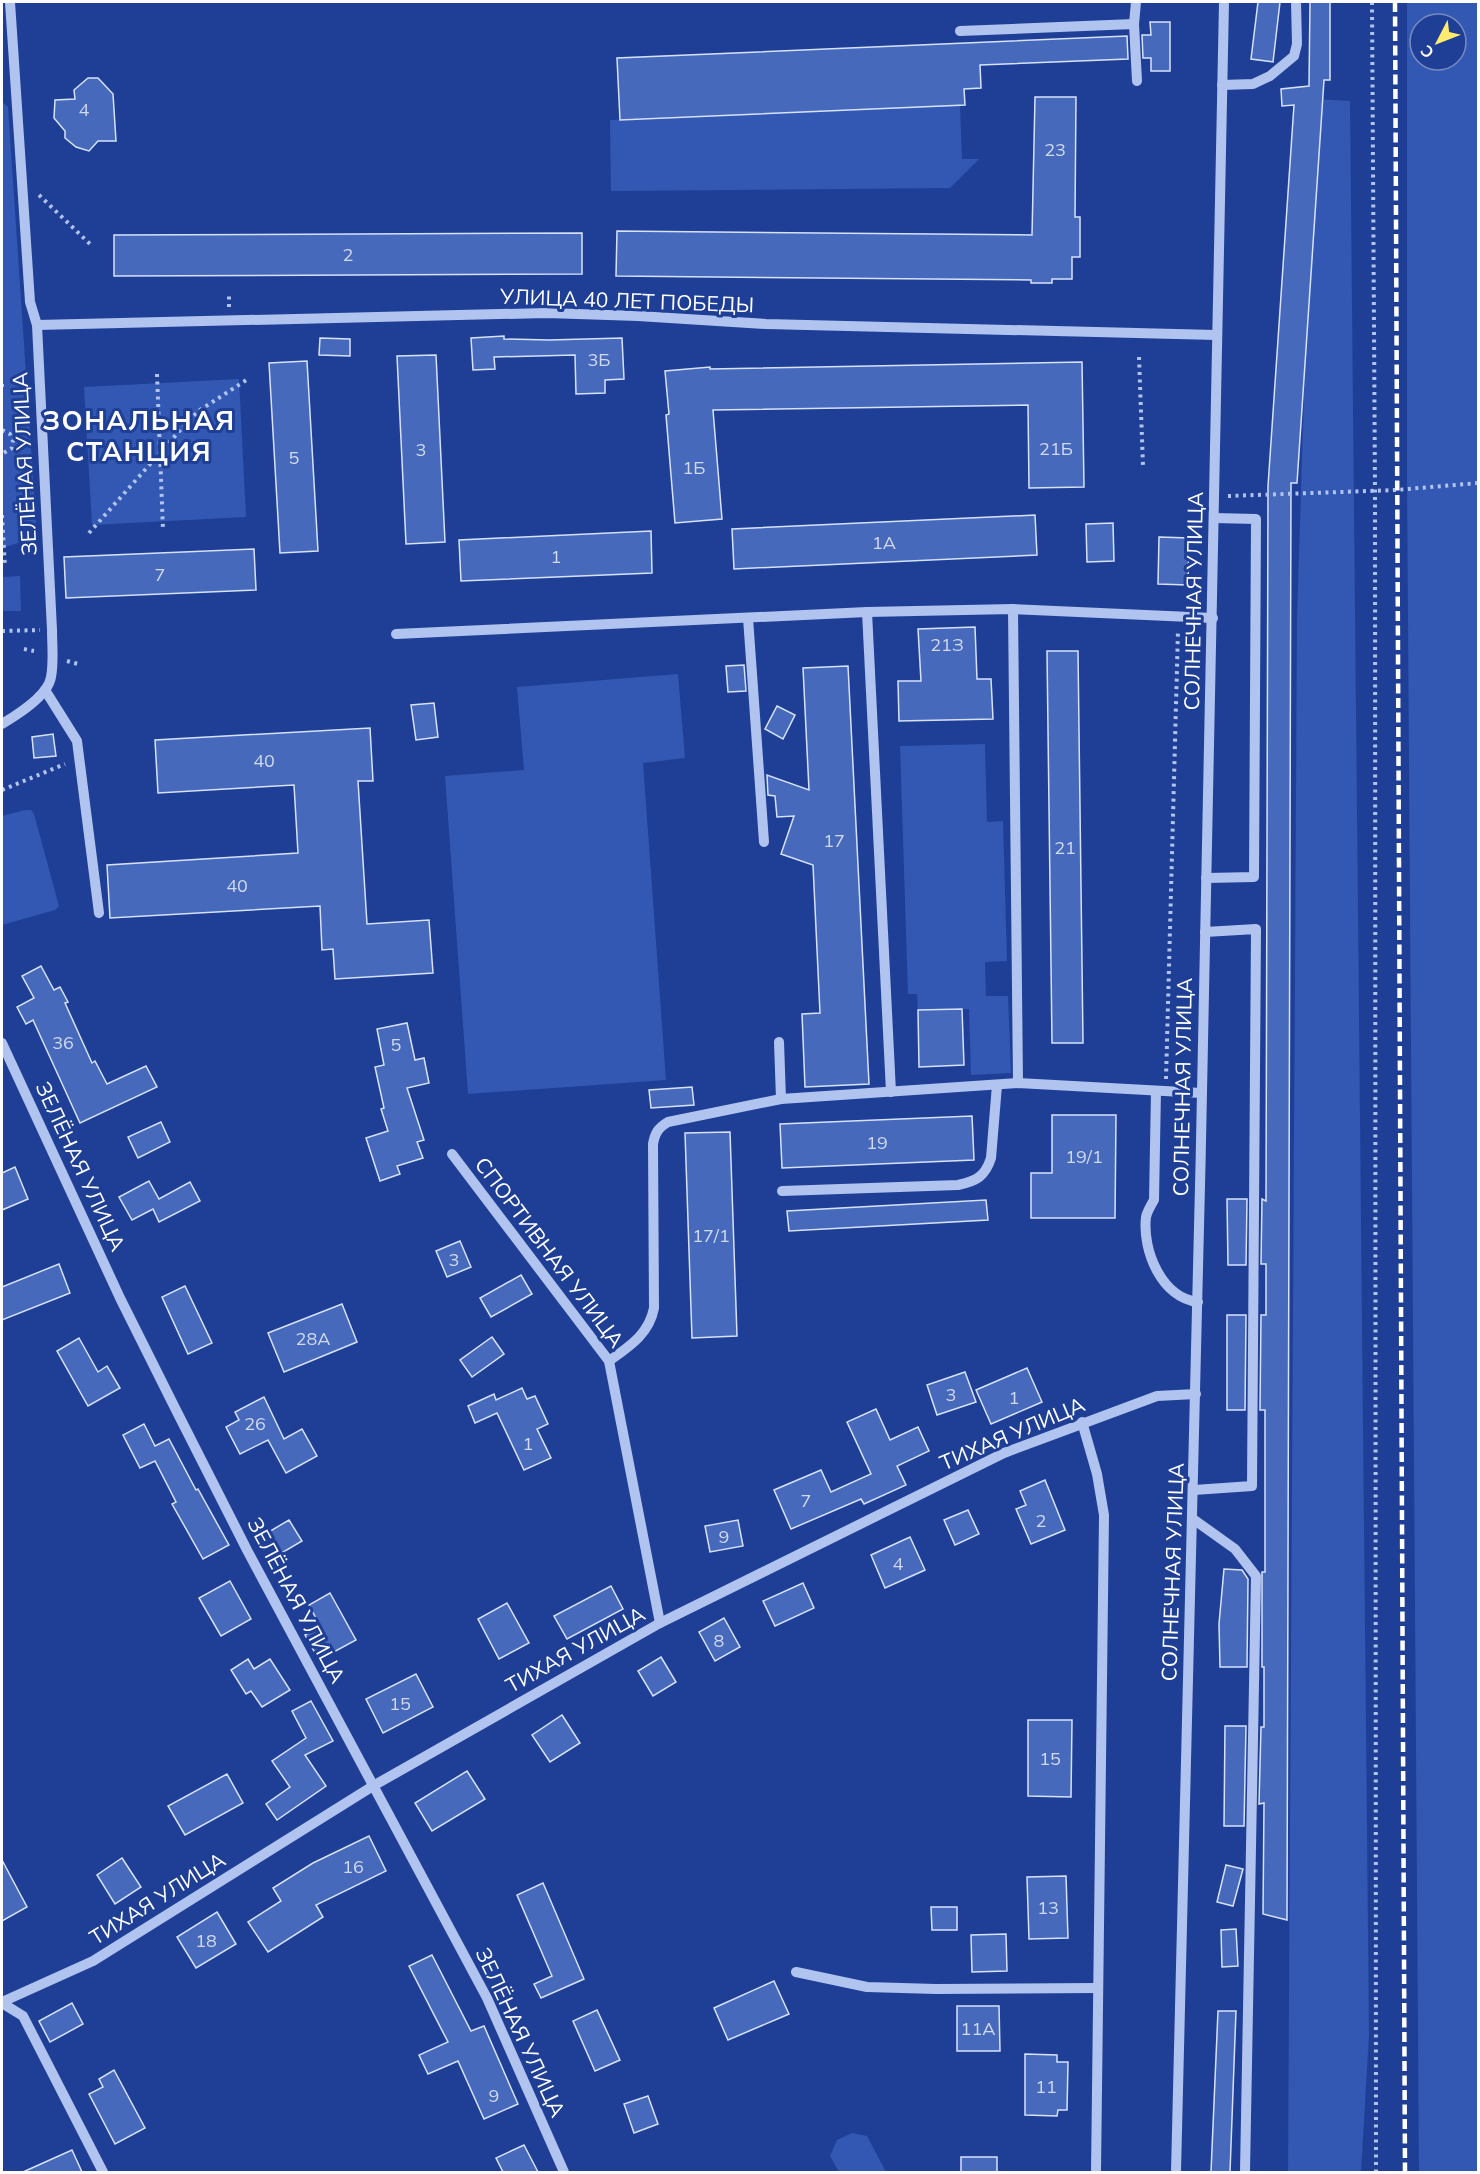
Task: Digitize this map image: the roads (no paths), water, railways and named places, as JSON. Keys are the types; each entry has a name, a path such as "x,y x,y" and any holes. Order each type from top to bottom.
{"street":[{"name":"ЗЕЛЁНАЯ УЛИЦА","path":"10,2 30,302 37,324 52,630 51,679 45,690"},
{"path":"1136,2 1134,24 1137,81"},
{"name":"СОЛНЕЧНАЯ УЛИЦА","path":"1176,2172 1194,1490 1224,2"},
{"path":"1222,85 1253,84 1270,76 1293,56 1297,44 1296,2"},
{"path":"960,32 1134,24"},
{"name":"УЛИЦА 40 ЛЕТ ПОБЕДЫ","path":"37,324 547,313 766,324 1216,335"},
{"path":"1206,878 1254,877 1256,519 1214,518"},
{"path":"1013,609 1018,1083"},
{"path":"396,634 867,612 1013,609 1213,618"},
{"path":"867,612 891,1092"},
{"path":"748,618 764,842"},
{"path":"2,724 22,712 45,690 77,741 99,913"},
{"path":"1194,1490 1252,1486 1256,929 1205,932"},
{"name":"ЗЕЛЁНАЯ УЛИЦА","path":"2,1042 124,1308 247,1550 487,1998 564,2172"},
{"path":"778,1042 781,1099"},
{"path":"609,1361 638,1338 651,1320 654,1308 653,1144 660,1126 668,1122 781,1099 997,1084 1018,1083 1201,1093"},
{"path":"782,1191 958,1185 981,1178 988,1168 990,1158 997,1084"},
{"path":"1161,1091 1154,1200 1146,1215 1149,1247 1156,1270 1166,1283 1188,1301 1198,1302"},
{"name":"СПОРТИВНАЯ УЛИЦА","path":"452,1154 609,1361 660,1623"},
{"name":"ТИХАЯ УЛИЦА","path":"2,2002 93,1962 373,1786 660,1623 1004,1454 1082,1422 1157,1396 1196,1394"},
{"path":"1082,1422 1097,1474 1104,1515 1096,2172"},
{"path":"1193,1519 1235,1549 1256,1576 1245,2172"},
{"path":"796,1972 867,1987 1098,1988"},
{"path":"2,2002 23,2016 104,2172"}],"railway":[{"path":"1395,2 1405,2172"}],"district":[{"name":"ЗОНАЛЬНАЯ СТАНЦИЯ","path":"139,436"}]}
